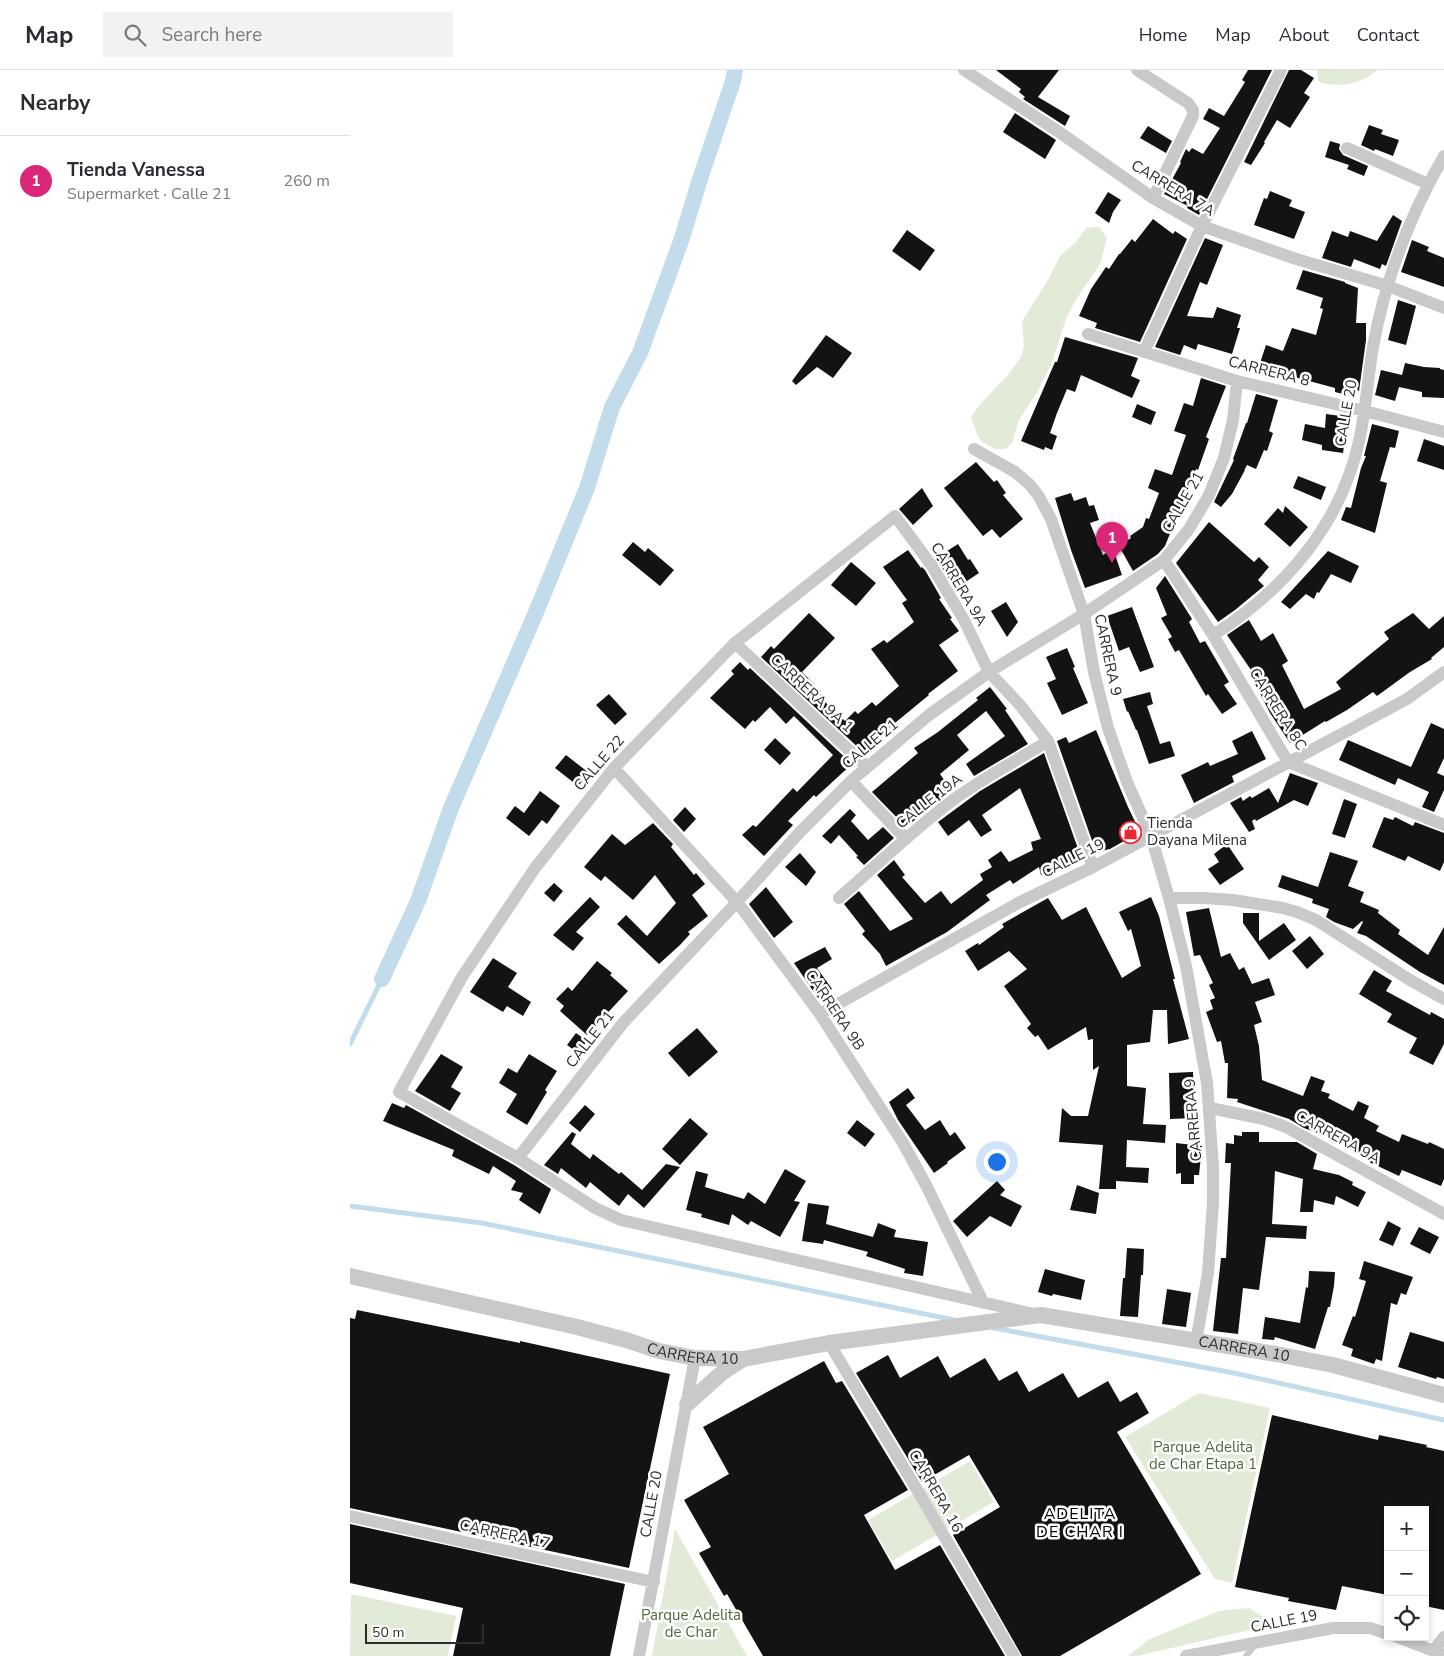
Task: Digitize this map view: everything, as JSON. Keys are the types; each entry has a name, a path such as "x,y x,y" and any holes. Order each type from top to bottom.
{"street":[{"name":"CARRERA 7A","path":"964,70 1059,132 1153,198 1202,226 1293,258 1388,286 1444,308"},
{"path":"1137,70 1188,104 1193,110 1193,116 1153,198"},
{"path":"1144,352 1202,226 1281,70"},
{"path":"1347,148 1428,184"},
{"name":"CALLE 20","path":"1213,635 1237,620 1273,590 1299,563 1315,540 1342,492 1352,466 1365,411 1373,347 1388,286 1406,233 1428,184 1444,156"},
{"name":"CARRERA 8","path":"1088,334 1237,381 1444,432"},
{"name":"CALLE 21","path":"518,1158 623,1023 800,832 851,781 929,715 989,672 1084,614 1164,560 1189,529 1209,495 1224,458 1234,420 1237,381"},
{"name":"CARRERA 9","path":"974,449 1015,472 1030,484 1051,519 1084,614 1094,672 1108,728 1151,836 1186,966 1200,1034 1210,1108 1213,1167 1211,1238 1204,1299 1196,1342"},
{"name":"CALLE 22","path":"399,1092 462,977 535,868 614,768 735,643 895,516"},
{"name":"CARRERA 9A","path":"895,516 932,566 964,620 989,672 1020,705 1048,741"},
{"name":"CARRERA 8C","path":"1164,560 1213,635 1288,762 1444,825"},
{"name":"CARRERA 9A 1","path":"735,643 867,767"},
{"name":"CALLE 19","path":"820,1014 1020,902 1093,867 1407,699 1444,672"},
{"path":"1048,741 1093,867"},
{"name":"CALLE 19A","path":"839,898 953,800 1048,741"},
{"name":"CARRERA 9B","path":"614,768 737,902 820,1014 903,1143 926,1185 983,1302"},
{"path":"851,781 906,839"},
{"path":"1169,898 1234,900 1297,912 1316,920 1410,980 1444,999"},
{"name":"CARRERA 10","path":"399,1092 518,1158 595,1208 621,1220 1042,1315 1333,1365 1444,1395"},
{"name":"CARRERA 9A","path":"1210,1108 1264,1119 1286,1127 1444,1214"},
{"name":"CARRERA 10","path":"350,1276 576,1327 659,1351 695,1358 744,1359 829,1343 1042,1315"},
{"name":"CARRERA 16","path":"829,1343 1014,1656"},
{"name":"CALLE 20","path":"639,1656 695,1358"},
{"path":"687,1404 723,1372 744,1359"},
{"name":"CARRERA 17","path":"350,1516 654,1582"},
{"name":"CALLE 19","path":"1186,1656 1333,1628 1370,1628 1384,1633"},
{"path":"1408,1641 1439,1653 1444,1638"}],"lane":[{"path":"1246,1656 1258,1642"}],"green space":[{"path":"1317,70 1377,70 1365,79 1357,82 1333,85 1318,81"},
{"path":"1099,227 1107,238 1100,264 1075,301 1066,319 1053,360 1039,389 1019,420 1012,443 1005,449 995,449 982,442 971,417 981,403 1008,375 1021,357 1024,347 1022,321 1048,280 1060,256 1076,242 1086,228"},
{"name":"Parque Adelita de Char Etapa 1","path":"1199,1393 1270,1408 1232,1583 1215,1579 1125,1437"},
{"path":"970,1461 994,1502 892,1561 868,1520"},
{"name":"Parque Adelita de Char","path":"675,1529 747,1656 652,1656"},
{"path":"351,1594 456,1616 448,1656 350,1656"},
{"path":"1249,1608 1275,1624 1137,1656 1128,1656 1150,1639 1219,1611"}],"building":[{"path":"996,70 1059,70 1038,97 1070,116 1065,126 1023,99 1025,97 1019,92 1021,89"},
{"path":"1248,70 1272,70 1199,215 1187,208 1188,206 1164,194 1181,163 1186,149 1189,152 1192,148 1203,154 1220,128 1203,119 1209,108 1224,116 1245,82 1242,80"},
{"path":"1289,70 1301,70 1314,78 1304,93 1310,97 1290,128 1277,120 1251,165 1244,162"},
{"path":"1015,113 1056,140 1045,159 1003,132"},
{"path":"1369,125 1383,130 1381,134 1399,140 1393,156 1361,145"},
{"path":"1148,126 1172,141 1166,153 1140,138"},
{"path":"1330,141 1340,144 1339,149 1343,155 1368,166 1364,176 1347,169 1349,165 1325,157"},
{"path":"1270,191 1292,200 1289,206 1305,212 1294,239 1254,225 1264,198 1267,199"},
{"path":"1108,192 1121,200 1113,212 1109,223 1095,213"},
{"path":"1393,215 1402,221 1386,266 1382,264 1380,269 1354,259 1351,267 1322,258 1332,231 1348,237 1350,231 1377,241"},
{"path":"1153,219 1173,234 1175,231 1187,239 1140,342 1095,328 1097,323 1079,316 1091,289 1106,267 1109,269 1132,239 1135,242"},
{"path":"907,230 935,250 920,271 892,251"},
{"path":"1205,238 1223,245 1207,285 1200,282 1187,316 1213,318 1217,307 1241,315 1237,328 1240,328 1232,354 1198,344 1196,350 1184,345 1180,355 1155,347"},
{"path":"1412,240 1429,247 1427,251 1444,258 1444,287 1401,272"},
{"path":"1303,270 1345,282 1358,288 1356,323 1366,323 1366,340 1359,391 1356,390 1355,397 1335,392 1335,388 1276,372 1277,369 1260,363 1266,345 1283,351 1292,328 1316,335 1323,309 1320,308 1323,298 1296,289"},
{"path":"1398,300 1416,306 1406,345 1388,340"},
{"path":"826,335 852,353 833,378 817,367 796,385 792,381"},
{"path":"1065,337 1138,358 1131,376 1140,380 1132,398 1081,375 1075,392 1067,389 1057,413 1050,433 1057,436 1052,450 1045,447 1044,450 1021,441 1055,362 1057,362"},
{"path":"1405,363 1444,370 1444,398 1422,397 1422,392 1399,387 1395,401 1375,395 1381,370 1402,375"},
{"path":"1201,378 1226,386 1206,437 1209,439 1198,470 1196,469 1165,546 1158,554 1133,571 1119,546 1143,527 1146,518 1149,519 1159,493 1148,488 1155,469 1172,475 1186,435 1174,431 1184,403 1193,406"},
{"path":"1256,394 1278,400 1269,431 1273,433 1267,451 1264,450 1256,469 1247,465 1232,494 1221,507 1214,502 1234,460"},
{"path":"1137,404 1156,412 1151,425 1132,417"},
{"path":"1326,414 1348,417 1343,453 1322,450 1322,445 1302,440 1305,424 1325,428"},
{"path":"1372,424 1399,431 1395,448 1390,447 1380,481 1387,483 1375,533 1341,520 1346,507 1351,508 1366,456 1364,456"},
{"path":"1424,439 1444,446 1444,470 1417,461"},
{"path":"976,462 994,482 997,480 1006,493 1003,495 1023,519 1000,538 992,529 983,536 944,488"},
{"path":"1298,476 1326,487 1321,500 1293,488"},
{"path":"922,488 933,506 913,525 899,509"},
{"path":"1071,493 1074,501 1086,497 1089,506 1094,505 1099,520 1090,523 1103,555 1113,549 1122,575 1085,588 1055,498"},
{"path":"1285,506 1308,527 1290,547 1264,524 1278,508 1283,513"},
{"path":"1209,522 1254,562 1259,557 1269,567 1258,580 1264,586 1218,622 1176,563"},
{"path":"633,542 645,552 648,548 674,570 660,586 622,555"},
{"path":"958,544 979,573 955,589 936,558"},
{"path":"908,550 921,568 925,570 941,598 939,599 952,618 950,619 959,631 939,645 958,671 928,694 863,752 761,657 771,646 774,649 809,613 835,638 802,672 814,684 812,686 826,700 824,701 845,721 855,711 858,714 872,702 876,706 899,686 871,649 884,640 887,643 914,622 902,603 907,600 883,567"},
{"path":"1328,551 1359,566 1351,583 1331,574 1314,599 1306,594 1290,609 1281,602"},
{"path":"851,562 876,583 856,606 831,585"},
{"path":"1165,576 1192,619 1189,622 1200,643 1205,641 1229,682 1224,685 1237,704 1222,714 1208,694 1206,696 1179,650 1175,652 1168,639 1172,637 1161,618 1167,615 1156,588"},
{"path":"1006,602 1018,622 1007,637 991,611"},
{"path":"1132,607 1154,667 1140,672 1129,647 1119,651 1107,616"},
{"path":"1413,613 1429,629 1444,616 1444,647 1432,659 1377,696 1373,692 1347,710 1325,721 1290,743 1270,713 1249,672 1251,670 1227,635 1249,620 1261,641 1273,633 1288,661 1282,665 1304,709 1341,689 1336,682 1389,639 1384,632"},
{"path":"1067,648 1075,667 1073,668 1088,703 1062,715 1047,683 1056,679 1046,657"},
{"path":"740,662 748,670 750,668 852,764 816,797 814,795 788,821 793,825 764,856 742,835 753,825 756,827 793,788 797,792 833,755 794,716 786,724 770,707 745,729 710,698 734,674 731,671"},
{"path":"990,687 1007,709 1005,710 1028,744 974,776 966,764 1005,736 986,711 957,735 969,750 940,774 952,791 906,827 872,792 918,753 914,748 938,732 978,700 976,698"},
{"path":"1150,692 1153,704 1147,706 1160,744 1170,741 1175,756 1149,764 1123,699"},
{"path":"609,694 627,714 615,725 596,705"},
{"path":"1431,723 1444,729 1444,758 1437,773 1444,776 1444,790 1434,812 1422,807 1429,792 1398,778 1395,785 1339,760 1348,740 1411,767"},
{"path":"1096,730 1140,832 1110,849 1096,852 1057,741 1066,737 1069,743"},
{"path":"1252,731 1266,759 1232,776 1234,782 1194,803 1181,775 1208,762 1210,766 1238,754 1232,741"},
{"path":"775,738 791,753 780,765 764,750"},
{"path":"1044,753 1081,857 1060,866 1061,869 1041,875 1039,867 1013,884 1010,880 986,895 990,900 947,932 886,966 880,954 862,934 865,931 844,904 859,891 890,931 913,919 877,875 894,860 905,875 902,877 925,903 941,891 951,904 983,880 980,874 992,867 988,860 1001,851 1009,862 1033,850 1031,842 1041,839 1020,788 982,815 992,830 981,837 969,820 948,836 938,822 980,791"},
{"path":"566,755 589,773 578,786 555,768"},
{"path":"1290,773 1318,783 1308,806 1294,800 1256,821 1255,819 1252,821 1255,829 1249,832 1230,803 1241,797 1243,801 1250,796 1252,798 1269,788 1278,803"},
{"path":"540,791 560,806 547,824 542,820 529,836 506,818 515,806 524,813"},
{"path":"1344,799 1357,804 1345,838 1332,834"},
{"path":"685,807 696,819 684,832 673,820"},
{"path":"850,809 856,815 851,821 868,840 883,827 894,838 864,865 839,835 831,844 822,836"},
{"path":"1384,817 1393,820 1395,817 1413,826 1415,822 1444,833 1444,862 1440,871 1408,856 1405,861 1372,847"},
{"path":"653,823 673,844 671,847 694,875 696,873 705,884 692,895 708,916 688,932 690,934 659,964 617,924 626,915 647,936 676,903 655,875 633,900 605,876 601,881 584,867 612,834 625,845"},
{"path":"1227,844 1244,869 1220,885 1208,869 1219,862 1214,854"},
{"path":"1330,852 1358,861 1348,886 1364,892 1360,902 1379,910 1378,913 1400,930 1398,934 1428,955 1444,927 1444,985 1420,972 1366,936 1357,933 1362,921 1353,929 1334,922 1326,917 1329,909 1312,903 1313,899 1278,887 1282,875 1318,887"},
{"path":"800,853 816,872 806,886 785,867"},
{"path":"554,883 563,891 554,902 544,893"},
{"path":"766,887 793,922 774,938 749,904"},
{"path":"590,897 600,907 576,932 584,938 573,951 553,935"},
{"path":"1151,897 1159,916 1189,1039 1168,1044 1167,1010 1153,1010 1150,1042 1127,1045 1127,1086 1146,1088 1143,1124 1166,1125 1165,1143 1127,1140 1126,1167 1149,1168 1148,1183 1116,1181 1116,1189 1099,1189 1103,1145 1059,1142 1062,1108 1071,1116 1088,1116 1099,1066 1093,1070 1093,1039 1088,1040 1086,1027 1048,1050 1038,1035 1035,1037 1027,1028 1031,1024 1004,986 1027,969 1009,951 978,971 965,951 978,943 979,945 1004,927 1002,924 1048,898 1062,920 1086,907 1122,978 1141,966 1131,929 1128,931 1119,912"},
{"path":"1209,908 1221,957 1230,953 1239,970 1244,967 1252,984 1269,978 1275,995 1255,1002 1262,1022 1254,1025 1259,1046 1262,1080 1303,1096 1311,1076 1325,1081 1321,1091 1330,1094 1328,1098 1353,1111 1358,1101 1369,1106 1364,1118 1379,1126 1376,1131 1399,1142 1402,1134 1428,1144 1429,1142 1444,1149 1444,1179 1441,1186 1402,1170 1399,1176 1365,1160 1366,1157 1337,1142 1342,1142 1304,1128 1289,1119 1237,1102 1238,1099 1227,1098 1228,1063 1225,1063 1221,1041 1217,1042 1206,1012 1213,1009 1210,1000 1215,998 1209,985 1213,983 1200,955 1194,956 1186,912"},
{"path":"1243,913 1259,913 1259,941 1284,923 1296,940 1269,960 1243,923"},
{"path":"1310,936 1324,954 1307,969 1292,951"},
{"path":"825,947 832,959 817,968 832,989 818,998 794,963"},
{"path":"493,958 517,973 508,987 531,1002 523,1016 507,1006 503,1012 470,992"},
{"path":"597,961 612,973 610,975 628,991 587,1035 560,1011 564,1006 556,999 568,987 572,991"},
{"path":"1374,970 1392,981 1386,991 1430,1015 1431,1012 1444,1019 1444,1044 1433,1065 1409,1053 1417,1038 1387,1022 1392,1014 1359,994"},
{"path":"697,1028 718,1052 689,1077 668,1053"},
{"path":"576,1033 587,1041 578,1053 567,1045"},
{"path":"441,1054 463,1067 451,1087 461,1093 450,1111 415,1091"},
{"path":"529,1054 557,1071 527,1125 506,1112 517,1094 499,1083 508,1068 517,1073"},
{"path":"1193,1072 1195,1118 1170,1119 1169,1073"},
{"path":"908,1088 915,1098 906,1105 925,1130 940,1120 950,1136 955,1132 966,1148 934,1173 898,1120 889,1102"},
{"path":"392,1103 404,1108 406,1105 514,1165 551,1189 540,1214 519,1200 523,1193 511,1190 516,1181 493,1166 489,1174 452,1156 454,1150 383,1121"},
{"path":"585,1105 595,1114 580,1132 569,1123"},
{"path":"690,1118 708,1134 680,1165 662,1149"},
{"path":"857,1120 875,1134 865,1147 847,1133"},
{"path":"572,1132 576,1134 571,1144 590,1159 593,1154 619,1174 621,1172 642,1190 666,1164 680,1167 644,1208 628,1194 619,1206 590,1182 586,1188 561,1168 558,1174 544,1165"},
{"path":"1242,1132 1259,1132 1259,1142 1297,1142 1317,1154 1313,1169 1339,1175 1353,1182 1352,1185 1366,1192 1358,1207 1336,1196 1334,1205 1314,1200 1313,1212 1300,1212 1303,1179 1275,1171 1272,1224 1307,1226 1306,1239 1266,1237 1259,1290 1243,1288 1238,1334 1213,1331 1221,1258 1226,1258 1231,1163 1225,1163 1226,1143 1234,1144 1234,1135 1242,1136"},
{"path":"1176,1143 1202,1146 1199,1175 1194,1175 1194,1184 1181,1184 1181,1173 1176,1174"},
{"path":"785,1169 806,1181 794,1201 800,1202 780,1237 751,1221 748,1225 732,1214 729,1225 701,1217 702,1214 686,1210 696,1171 708,1174 705,1187 744,1199 748,1192 765,1204"},
{"path":"997,1181 1005,1190 1000,1195 1022,1206 1011,1227 990,1216 967,1237 953,1221"},
{"path":"1077,1185 1099,1193 1096,1214 1070,1210"},
{"path":"808,1203 829,1206 826,1224 873,1237 878,1223 896,1230 894,1237 928,1242 923,1276 904,1273 905,1269 866,1256 868,1252 824,1240 823,1244 802,1241"},
{"path":"1388,1221 1401,1228 1393,1246 1379,1240"},
{"path":"1419,1227 1439,1237 1430,1254 1410,1244"},
{"path":"1127,1248 1144,1249 1138,1317 1120,1316"},
{"path":"1364,1261 1413,1277 1406,1295 1401,1293 1397,1305 1391,1303 1382,1361 1376,1359 1374,1364 1351,1356 1353,1349 1342,1345 1353,1316 1355,1317 1366,1281 1359,1279"},
{"path":"1045,1269 1085,1280 1081,1300 1038,1292"},
{"path":"1309,1271 1335,1272 1330,1307 1328,1307 1315,1349 1275,1337 1274,1340 1262,1339 1265,1317 1300,1323 1306,1287 1308,1288"},
{"path":"1167,1289 1191,1293 1186,1327 1162,1324"},
{"path":"357,1310 520,1343 520,1341 670,1374 629,1568 350,1508 350,1318 355,1319"},
{"path":"1410,1332 1444,1342 1444,1379 1437,1377 1436,1379 1398,1367"},
{"path":"888,1355 900,1378 938,1356 950,1378 985,1358 999,1381 1017,1371 1029,1392 1063,1373 1078,1398 1108,1381 1120,1402 1137,1392 1149,1413 1117,1432 1201,1574 1060,1656 1022,1656 953,1535 1000,1507 969,1455 922,1482 856,1373"},
{"path":"824,1361 836,1383 842,1381 908,1490 864,1515 895,1570 940,1545 1005,1656 763,1656 727,1594 724,1596 699,1553 711,1547 684,1500 729,1474 703,1427"},
{"path":"1272,1415 1378,1440 1379,1435 1427,1445 1426,1447 1444,1451 1444,1610 1429,1607 1429,1506 1384,1506 1384,1594 1342,1586 1336,1610 1288,1601 1289,1598 1235,1587"},
{"path":"350,1524 625,1584 610,1656 453,1656 463,1608 350,1583"}],"waterway":[{"path":"382,979 418,901 451,808 534,617 587,488 612,407 640,353 681,241 735,70"},
{"path":"350,1044 382,979"},
{"path":"350,1206 482,1223 954,1320"},
{"path":"994,1328 1234,1373 1444,1420"}],"place":[{"name":"Tienda Vanessa","path":"1112,563"},
{"name":"Tienda Dayana Milena","path":"1131,832"}],"district":[{"name":"ADELITA DE CHAR I","path":"1080,1523"}]}
